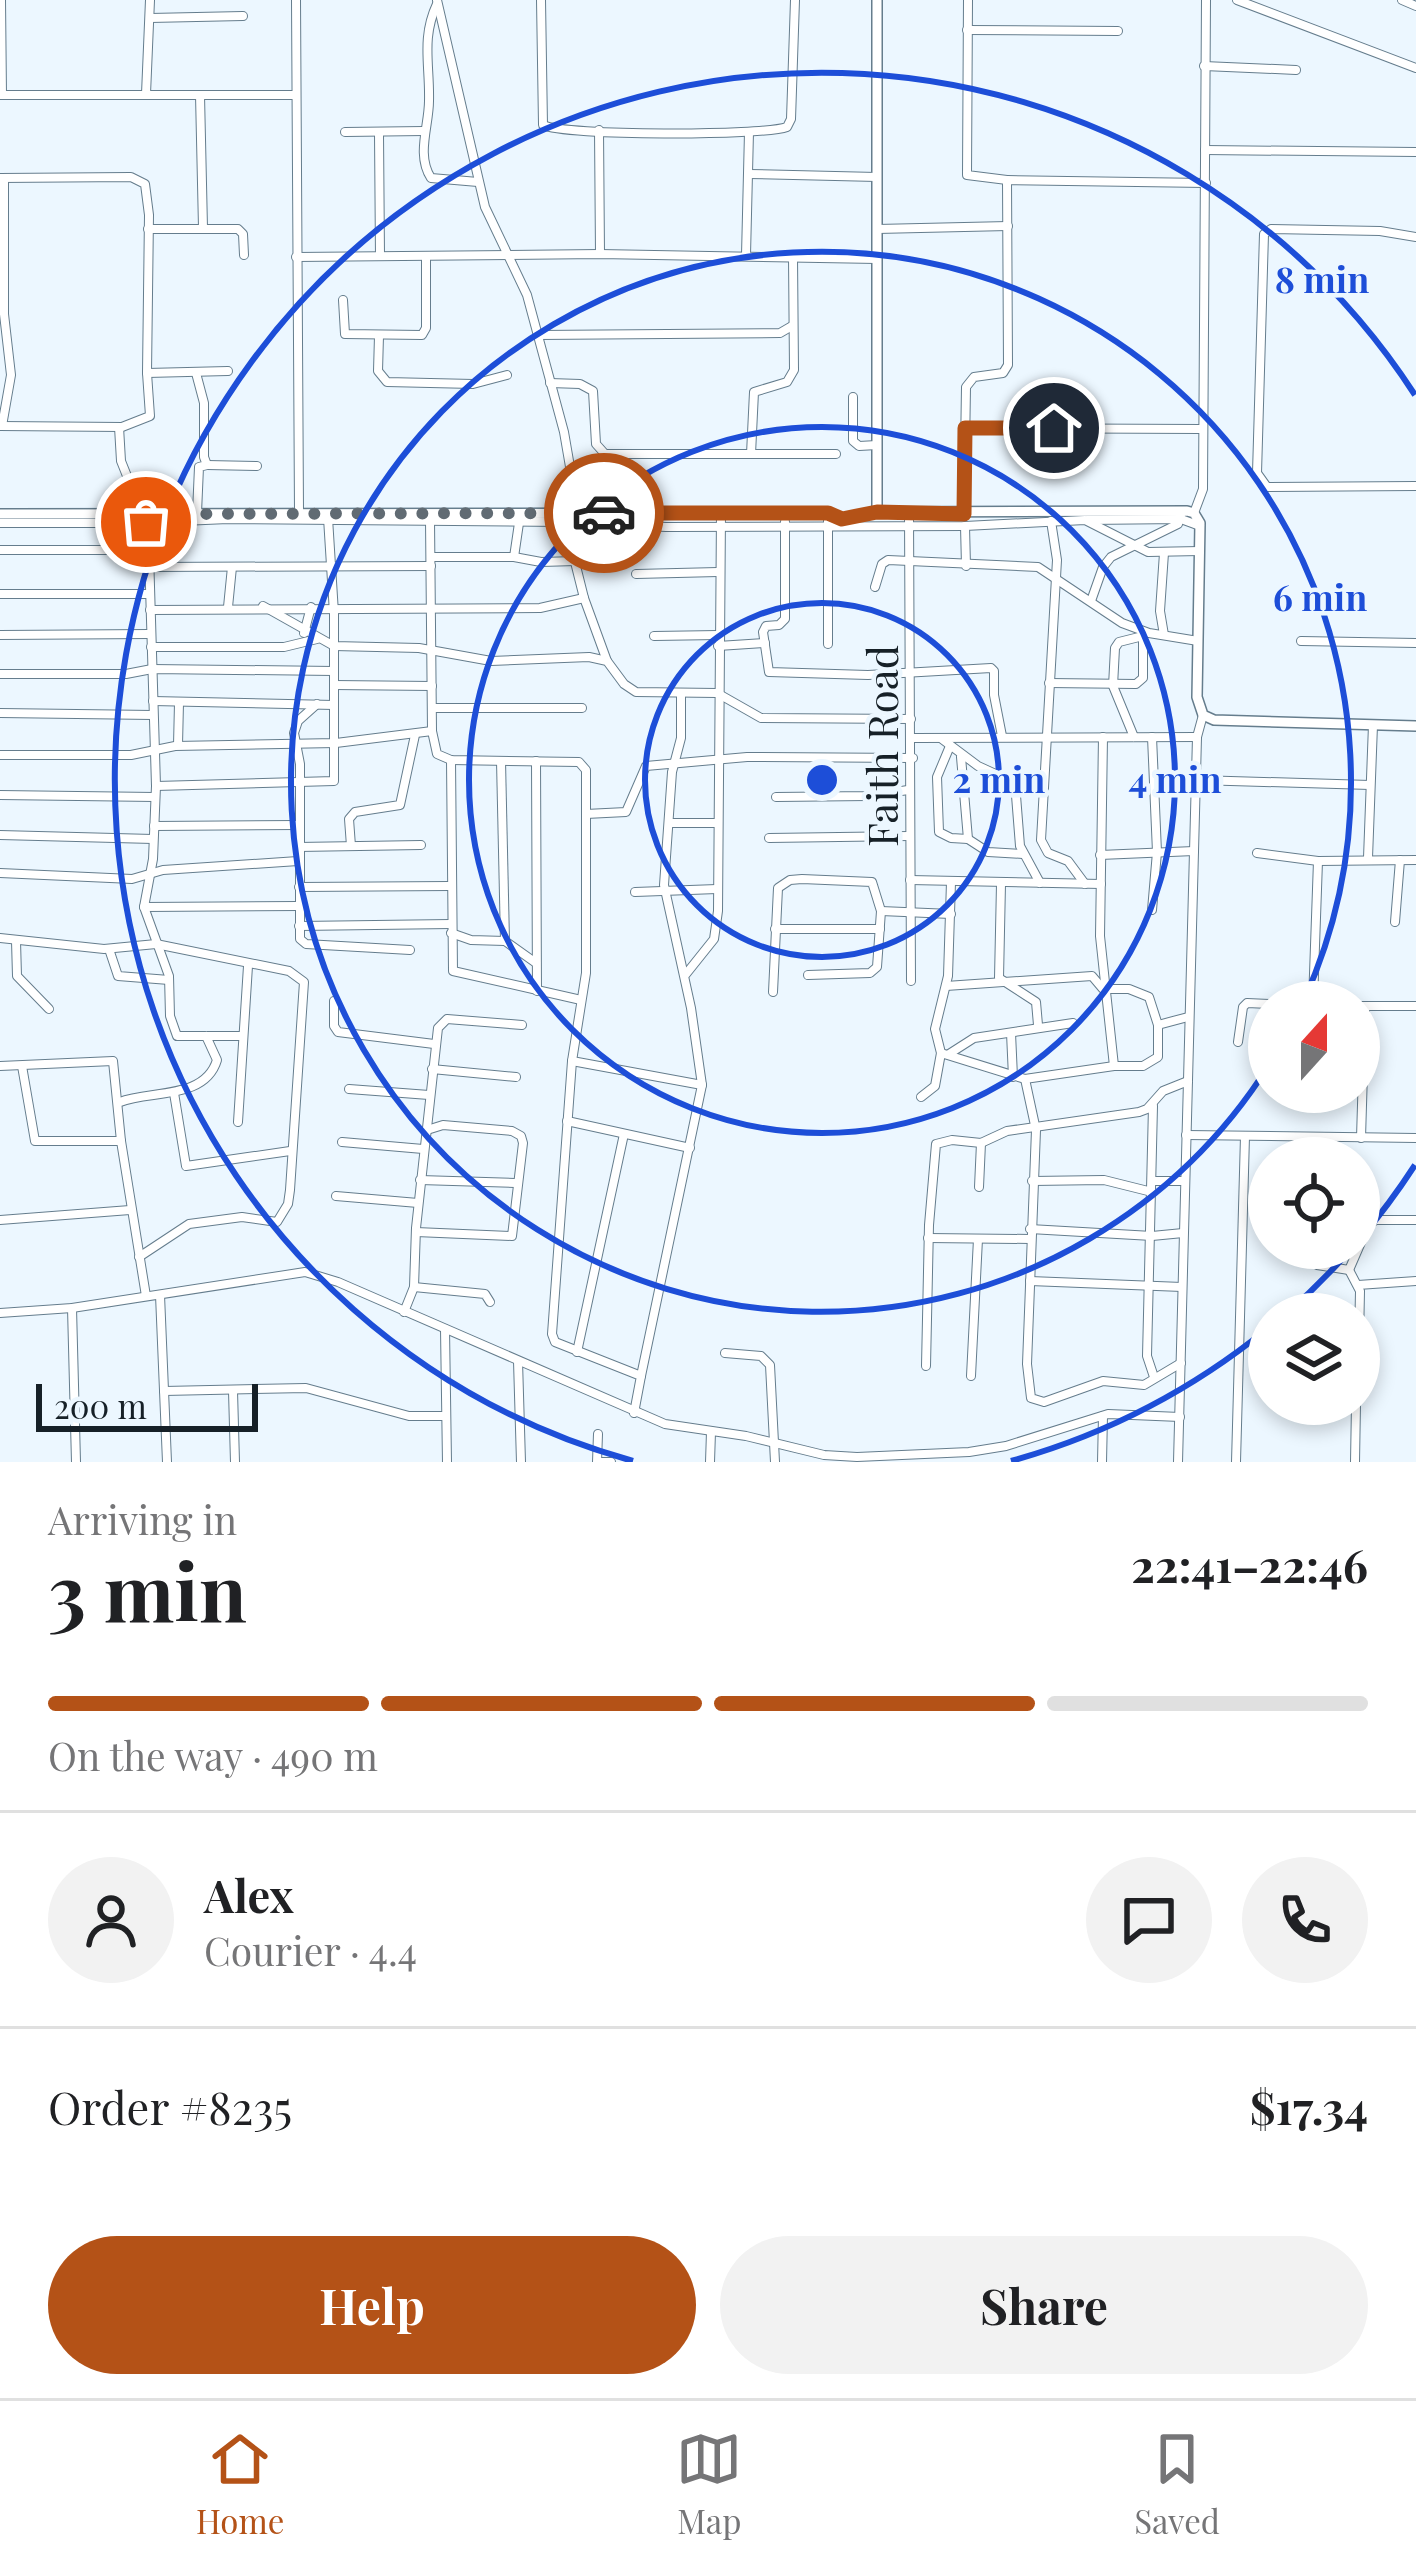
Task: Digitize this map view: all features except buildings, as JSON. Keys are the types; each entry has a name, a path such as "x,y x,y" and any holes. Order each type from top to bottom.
{"street":[{"path":"1,0 1,95 296,95"},
{"path":"146,94 150,0"},
{"path":"296,0 298,512"},
{"path":"541,0 540,114 544,125 560,131 748,132 780,130 791,119 795,0"},
{"path":"877,512 878,0"},
{"path":"968,0 967,176 1205,183"},
{"path":"1091,601 1106,561 1178,524 1203,489 1206,0"},
{"path":"1238,0 1416,68"},
{"path":"1402,0 1416,6"},
{"path":"437,2 424,50 430,96 425,169 431,178 478,182"},
{"path":"437,2 478,182 527,295 564,432 578,513"},
{"path":"150,18 243,16"},
{"path":"967,30 1118,31"},
{"path":"1204,66 1296,70"},
{"path":"200,95 203,227"},
{"path":"599,130 600,254"},
{"path":"346,133 424,131"},
{"path":"746,255 748,132"},
{"path":"379,134 380,256"},
{"path":"1205,150 1416,152"},
{"path":"749,174 878,177"},
{"path":"2,178 140,179 148,199 148,229 150,416 119,427 1,426 11,375 4,314 2,178"},
{"path":"966,566 969,380 1003,373 1008,364 1007,180"},
{"path":"878,229 1008,226"},
{"path":"148,229 241,231 244,255"},
{"path":"1416,237 1336,230 1270,229 1264,234 1257,473 1267,487 1416,486"},
{"path":"296,257 600,254 878,260"},
{"path":"343,300 345,334 424,333 426,256"},
{"path":"751,454 754,392 792,377 793,256"},
{"path":"538,335 780,332 794,325"},
{"path":"380,336 378,371 387,382 473,384 507,375"},
{"path":"146,374 228,371"},
{"path":"196,373 204,404 207,465"},
{"path":"0,375 11,375"},
{"path":"550,383 580,384 593,391 596,444 605,454 836,454"},
{"path":"853,397 854,441 859,446 878,445"},
{"path":"119,427 121,461 135,496 135,514"},
{"path":"965,428 1202,429"},
{"path":"196,513 199,467 257,466"},
{"path":"0,519 298,512 327,517"},
{"path":"0,519 553,518 578,513 785,520 909,512 964,520 1051,521 1186,514"},
{"name":"Faith Road","path":"909,512 911,981"},
{"path":"828,519 910,526 964,520 1186,514 1200,526 1198,697 1203,715 1197,737 1178,1462"},
{"path":"0,795 333,782 334,607 327,517"},
{"path":"429,517 431,731 437,754 451,760 583,764 586,974 572,1061 552,1334 555,1342 641,1376"},
{"path":"149,518 156,792 144,907 169,980 174,1031 181,1037 243,1036"},
{"path":"514,557 518,518"},
{"path":"553,518 666,527 721,519"},
{"path":"685,976 714,939 721,519"},
{"path":"828,519 828,644"},
{"path":"785,520 785,619 764,628 767,667 773,674 991,668 1002,736"},
{"path":"1085,520 1148,552 1200,551"},
{"path":"1051,521 1056,542 1042,846 1068,862 1085,884"},
{"path":"566,522 584,598 607,661 630,690 717,693 761,718 911,718"},
{"path":"0,550 148,550"},
{"path":"1164,553 1160,611 1164,636"},
{"path":"149,567 331,567 514,557 576,561"},
{"path":"875,587 883,561 1037,567 1122,623 1146,634 1198,641"},
{"path":"228,607 232,567"},
{"path":"636,574 719,572"},
{"path":"0,594 150,594"},
{"path":"150,610 540,608 584,598"},
{"path":"263,607 334,646 433,651 468,659 589,657 607,661"},
{"path":"304,633 311,607"},
{"path":"0,635 150,634"},
{"path":"1048,683 1113,686 1141,682 1146,634"},
{"path":"1134,737 1113,686 1116,644 1146,634"},
{"path":"654,636 718,635"},
{"path":"151,647 284,647 316,639"},
{"path":"1301,641 1416,643"},
{"path":"718,646 765,643"},
{"path":"0,674 126,674 152,669 334,671"},
{"path":"334,685 433,686"},
{"path":"634,1413 702,1085 685,976 665,890 681,694"},
{"path":"153,701 334,705"},
{"path":"178,746 179,703"},
{"path":"316,704 295,727 300,939 306,944 410,950"},
{"path":"432,708 582,708"},
{"path":"0,713 154,715"},
{"path":"1203,715 1214,720 1416,726"},
{"path":"1368,858 1373,725"},
{"path":"0,755 91,757 178,746 336,742 431,731"},
{"path":"351,846 349,819 355,812 400,805 415,735"},
{"path":"1103,737 1103,989 1114,1066"},
{"path":"1152,737 1157,852 1152,910"},
{"path":"913,738 1197,737"},
{"path":"941,738 961,755 1016,783 1023,854 1040,883"},
{"path":"950,746 938,770 938,832 968,839 988,852 1023,854"},
{"path":"961,755 968,839"},
{"path":"586,814 626,812 643,769 677,761 913,758"},
{"path":"451,760 453,971 581,1000"},
{"path":"501,761 505,941"},
{"path":"536,761 537,991"},
{"path":"1196,780 1370,785"},
{"path":"776,797 868,796 908,790"},
{"path":"669,823 717,823"},
{"path":"154,826 298,825"},
{"path":"0,835 153,839"},
{"path":"769,838 909,836"},
{"path":"298,847 421,845"},
{"path":"1100,856 1194,851"},
{"path":"1257,853 1318,861 1416,860"},
{"path":"1394,922 1400,860"},
{"path":"0,873 114,879 298,861"},
{"path":"1314,981 1318,861"},
{"path":"773,992 778,888 790,880 866,880 876,887 881,911 877,967 870,973 808,975"},
{"path":"910,880 1101,884"},
{"path":"921,1096 935,1086 945,1054 935,1029 946,986 951,882"},
{"path":"1000,884 998,971 1002,982 1036,1002 1038,1025"},
{"path":"299,887 450,886"},
{"path":"635,892 717,889"},
{"path":"144,907 299,906"},
{"path":"881,911 951,914"},
{"path":"299,926 451,928 470,940 505,941 537,964"},
{"path":"775,929 880,928"},
{"path":"0,938 109,949 156,944 289,971 302,978 288,1204 277,1222 242,1216 188,1224 139,1257"},
{"path":"16,940 17,976 49,1009"},
{"path":"109,949 118,976 169,980"},
{"path":"238,1122 248,966"},
{"path":"946,986 1086,975 1095,977 1103,989"},
{"path":"945,1054 1025,1079 1156,1061 1158,1025 1149,997 1129,989 1103,989"},
{"path":"334,1001 338,1032 434,1044"},
{"path":"1238,1042 1243,1007 1248,1003"},
{"path":"1380,1006 1416,1006"},
{"path":"1158,1025 1188,1017"},
{"path":"404,1312 414,1287 437,1028 447,1019 522,1025"},
{"path":"945,1054 969,1039 1073,1023"},
{"path":"1011,1033 1013,1077"},
{"path":"120,1102 174,1093 214,1070 217,1060 206,1036"},
{"path":"0,1066 110,1059 115,1065 130,1210 146,1296"},
{"path":"572,1061 702,1085"},
{"path":"22,1066 35,1141 121,1141"},
{"path":"432,1069 516,1077"},
{"path":"1025,1079 1035,1126 1027,1364 1032,1400 1043,1402 1103,1382 1144,1384 1181,1364"},
{"path":"926,1366 928,1238 936,1144 981,1143 1035,1126 1139,1112 1163,1091 1188,1081"},
{"path":"349,1089 429,1095"},
{"path":"174,1093 186,1166 290,1151"},
{"path":"1153,1104 1148,1355 1154,1378"},
{"path":"567,1121 690,1148"},
{"path":"416,1232 509,1238 523,1143 519,1134 443,1125 425,1131"},
{"path":"577,1352 624,1134"},
{"path":"1186,1135 1278,1137"},
{"path":"1236,1462 1245,1136"},
{"path":"1380,1138 1416,1138"},
{"path":"342,1142 423,1149"},
{"path":"979,1187 981,1143"},
{"path":"420,1180 515,1184"},
{"path":"1032,1181 1103,1180 1153,1192"},
{"path":"1153,1180 1185,1181"},
{"path":"336,1196 418,1203"},
{"path":"0,1220 130,1210"},
{"path":"1349,1270 1369,1224 1416,1220"},
{"path":"928,1238 1183,1233"},
{"path":"971,1376 978,1239"},
{"path":"1343,1269 1349,1270"},
{"path":"1349,1270 1358,1293"},
{"path":"0,1313 72,1308 305,1272 338,1282 634,1413 688,1430 776,1442 824,1455 952,1457 1103,1416 1180,1417"},
{"path":"1358,1285 1416,1280"},
{"path":"1030,1281 1182,1287"},
{"path":"414,1287 471,1291 485,1294 490,1302"},
{"path":"160,1295 167,1462"},
{"path":"72,1308 76,1462"},
{"path":"445,1329 447,1462"},
{"path":"725,1353 761,1356 770,1365 776,1462"},
{"path":"518,1361 521,1462"},
{"path":"164,1391 305,1388 409,1416 446,1416"},
{"path":"233,1390 235,1462"},
{"path":"1102,1462 1103,1416"},
{"path":"1355,1462 1356,1425"},
{"path":"710,1462 711,1432"},
{"path":"598,1434 598,1462 611,1462"}],"way so far":[{"path":"146,522 151,514 604,513"}],"route":[{"path":"604,513 828,513 842,519 877,512 964,514 965,428 1054,428"}]}
